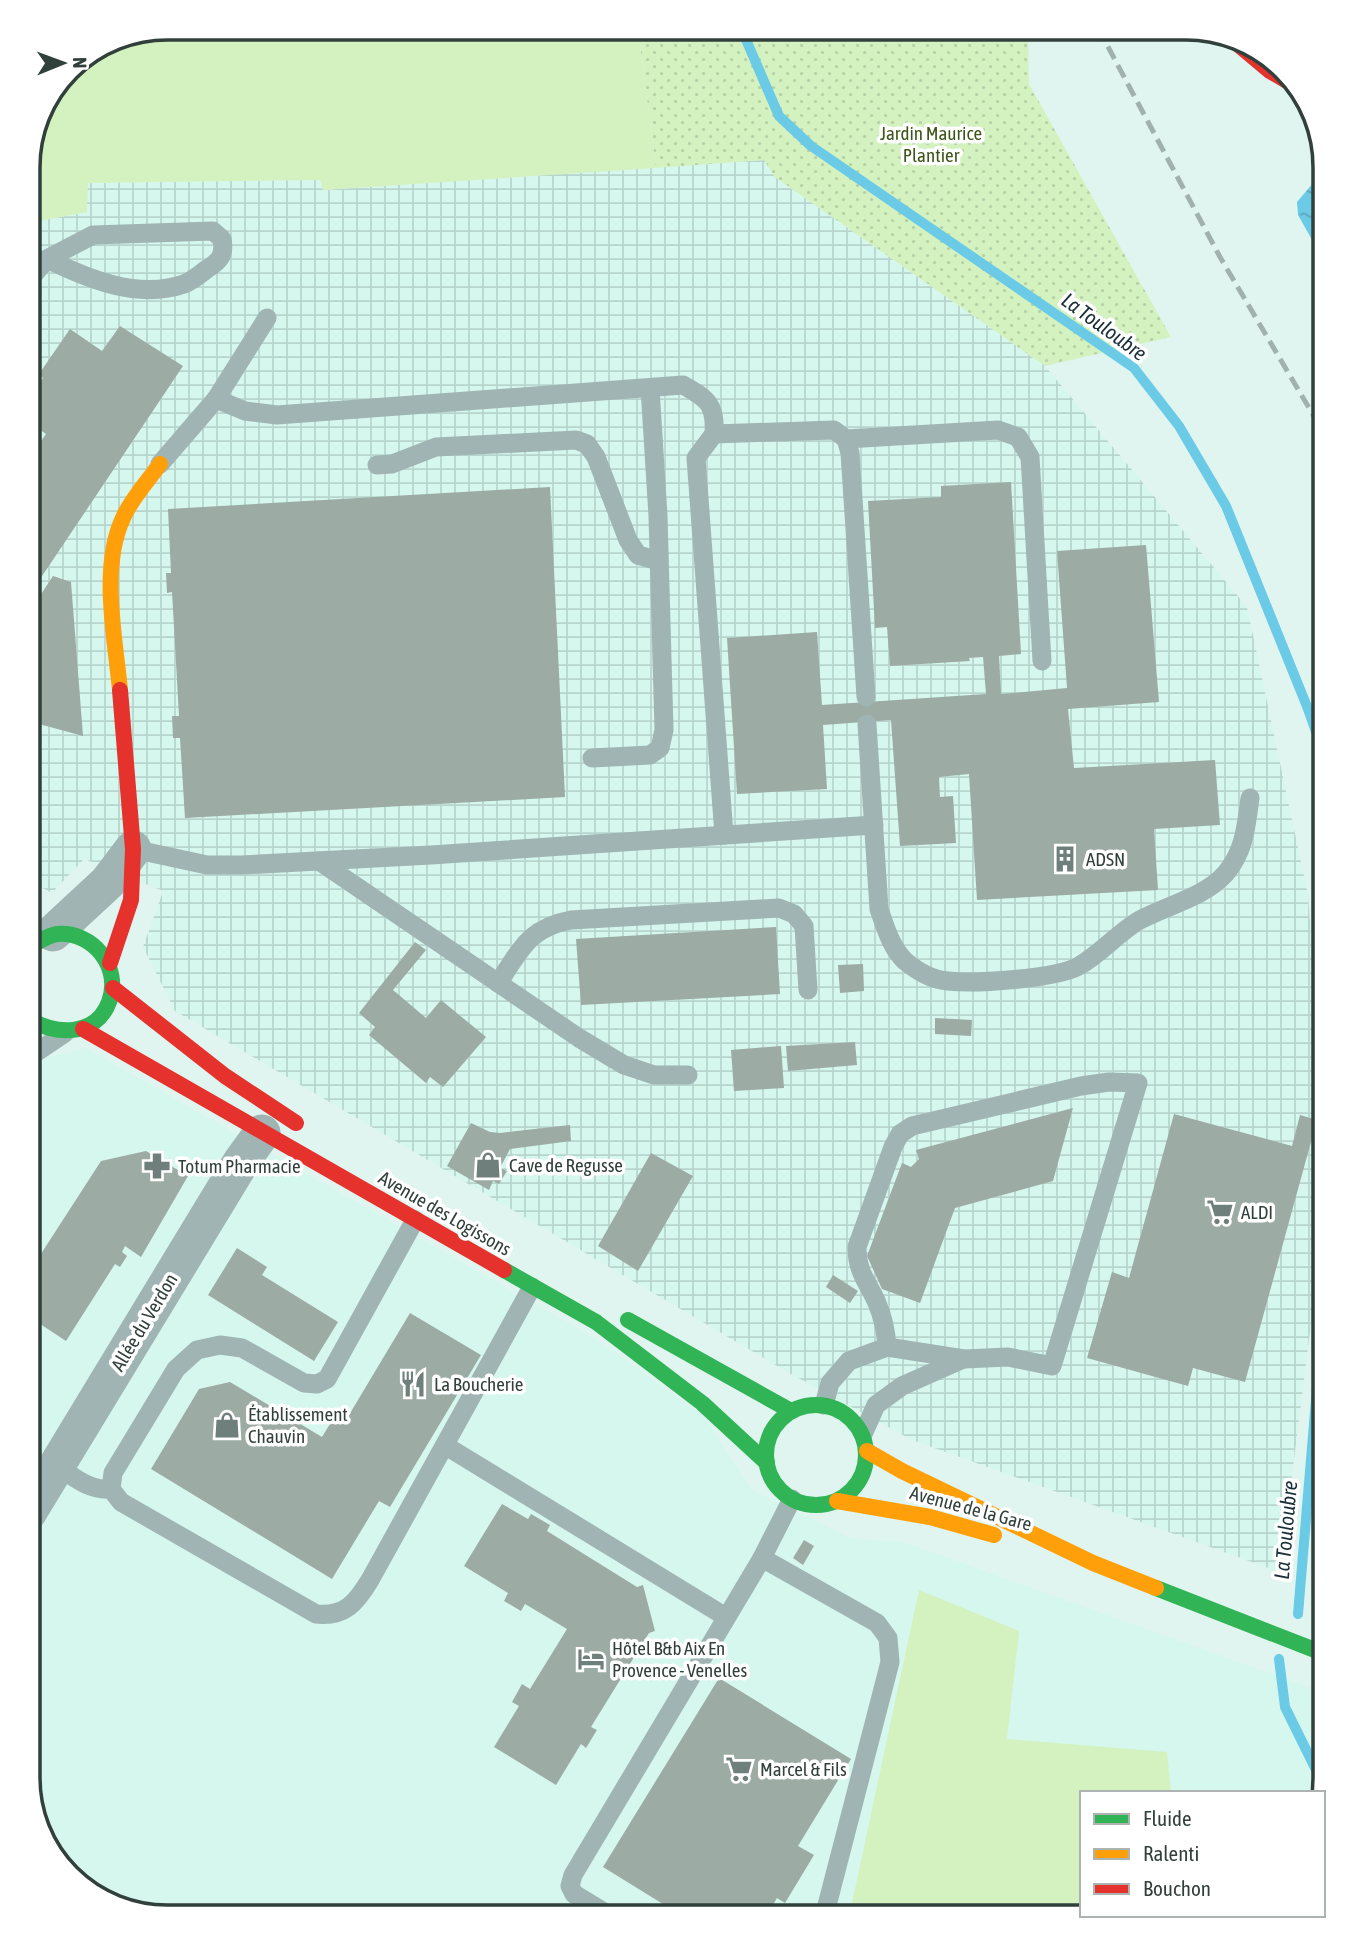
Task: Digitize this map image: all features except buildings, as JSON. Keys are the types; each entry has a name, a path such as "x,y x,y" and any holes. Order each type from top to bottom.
{"main road":[{"path":"74,1031 97,1019 108,1004 113,988 110,963 131,900 133,849 110,576 114,546 123,517 160,464"},
{"path":"41,936 68,932 82,936 94,943 110,963"},
{"path":"113,988 167,1028 207,1063 265,1105 310,1132"},
{"name":"Avenue des Logissons","path":"40,1027 51,1031 74,1031 144,1062 262,1133 596,1322 702,1403 767,1463"},
{"path":"617,1314 791,1410"},
{"path":"792,1499 780,1490 771,1478 766,1447 779,1420 791,1410 808,1405 824,1405"},
{"name":"Avenue de la Gare","path":"824,1405 840,1410 853,1420 865,1443 902,1471 1093,1563 1313,1649"},
{"path":"837,1501 850,1493 860,1480 866,1466 865,1443"},
{"name":"Avenue de la Gare","path":"792,1499 822,1505 837,1501 930,1517 1093,1563"}],"street":[{"path":"41,934 108,882 133,849"},
{"name":"Allée du Verdon","path":"40,1492 234,1174 262,1133"}],"lane":[{"path":"41,267 47,260 93,235 213,231 222,239 224,250 219,261 186,284 158,289 130,288 83,277 47,260"},
{"path":"160,464 216,399 267,318"},
{"path":"216,399 245,411 277,415 683,385 704,396 715,414 714,434 696,458 724,835"},
{"path":"592,758 650,755 660,748 664,730 650,388"},
{"path":"714,434 834,430 846,439 850,453 866,697"},
{"path":"846,439 999,430 1018,437 1030,457 1042,661"},
{"path":"377,464 392,464 436,447 576,440 587,444 596,457 628,540 638,555 659,561"},
{"path":"867,724 879,909 890,938 903,959 925,975 947,981 1035,978 1078,967 1135,923 1196,895 1225,874 1241,850 1250,798"},
{"path":"133,849 207,865 319,861 874,825"},
{"path":"319,861 579,1038 624,1065 654,1075 688,1074"},
{"path":"498,983 532,934 552,923 779,908 794,914 804,926 808,990"},
{"path":"40,1051 74,1031"},
{"path":"824,1405 830,1383 849,1361 887,1346 964,1359 1008,1357 1052,1366 1138,1083 1110,1082 1081,1086 912,1126 900,1134 857,1247 857,1262 861,1275 877,1303 885,1327 887,1346"},
{"path":"415,1220 327,1379 317,1384 304,1383 242,1348 220,1345 197,1350 176,1369 113,1473 111,1489 121,1502 316,1614 332,1616 359,1597 533,1287"},
{"path":"865,1443 876,1405 902,1386 964,1359"},
{"path":"446,1446 726,1617"},
{"path":"56,1465 89,1487 98,1490 111,1489"},
{"path":"591,1904 574,1894 570,1886 573,1875 762,1558 792,1499"},
{"path":"762,1558 877,1623 888,1638 890,1662 827,1905"}],"shaded area":[{"path":"765,160 775,177 1045,366 1247,607 1308,895 1313,965 1313,1307 1280,1572 912,1440 789,1373 175,1011 143,947 163,891 84,859 52,893 41,887 41,221 87,212 87,183 321,180 323,190"},
{"path":"86,1048 593,1337 704,1416 752,1490 853,1539 904,1542 1313,1689 1312,1791 1080,1791 1080,1905 151,1904 104,1888 78,1867 57,1841 41,1794 40,1055 45,1058"}],"green space":[{"path":"168,40 640,40 656,168 323,190 320,180 88,183 87,212 41,221 41,151 57,104 61,98 98,98 98,61 127,47"},
{"name":"Jardin Maurice Plantier","path":"640,40 1028,41 1029,84 1171,337 1045,366 775,177 764,160 656,168"},
{"path":"919,1590 1019,1631 1007,1739 1167,1752 1171,1791 1080,1791 1080,1905 852,1905"}],"water":[{"path":"1313,183 1313,242 1298,215 1297,202"}],"waterway":[{"name":"La Touloubre","path":"746,41 779,116 811,146 1134,368 1179,426 1226,506 1313,723"},
{"name":"La Touloubre","path":"1298,1614 1313,1436"},
{"name":"La Touloubre","path":"1279,1659 1285,1707 1313,1764"}],"railway":[{"path":"1105,41 1220,257 1313,415"}],"traffic: fast":[{"path":"40,1025 73,1030 95,1022 109,1002 112,989 108,964 93,945 70,935 57,934 41,940"},
{"path":"504,1270 596,1322 702,1403 767,1463"},
{"path":"628,1320 791,1411"},
{"path":"816,1405 835,1409 852,1419 862,1436 866,1455 862,1474 852,1491 835,1501 816,1505 797,1501 780,1491 770,1474 766,1455 770,1436 780,1419 797,1409 816,1405"},
{"path":"1156,1588 1313,1649"}],"traffic: slow":[{"path":"120,690 111,602 112,558 116,537 126,511 160,464"},
{"path":"867,1451 902,1471 1093,1563 1156,1588"},
{"path":"837,1501 930,1517 994,1535"}],"traffic: jam":[{"path":"110,963 131,900 133,849 120,690"},
{"path":"113,988 225,1076 296,1123"},
{"path":"83,1029 504,1270"}],"place":[{"name":"ADSN","path":"1065,859"},
{"name":"Cave de Regusse","path":"488,1165"},
{"name":"Totum Pharmacie","path":"157,1166"},
{"name":"ALDI","path":"1220,1212"},
{"name":"La Boucherie","path":"413,1384"},
{"name":"Établissement Chauvin","path":"227,1425"},
{"name":"Hôtel B&b Aix En Provence - Venelles","path":"591,1659"},
{"name":"Marcel & Fils","path":"739,1769"}]}
